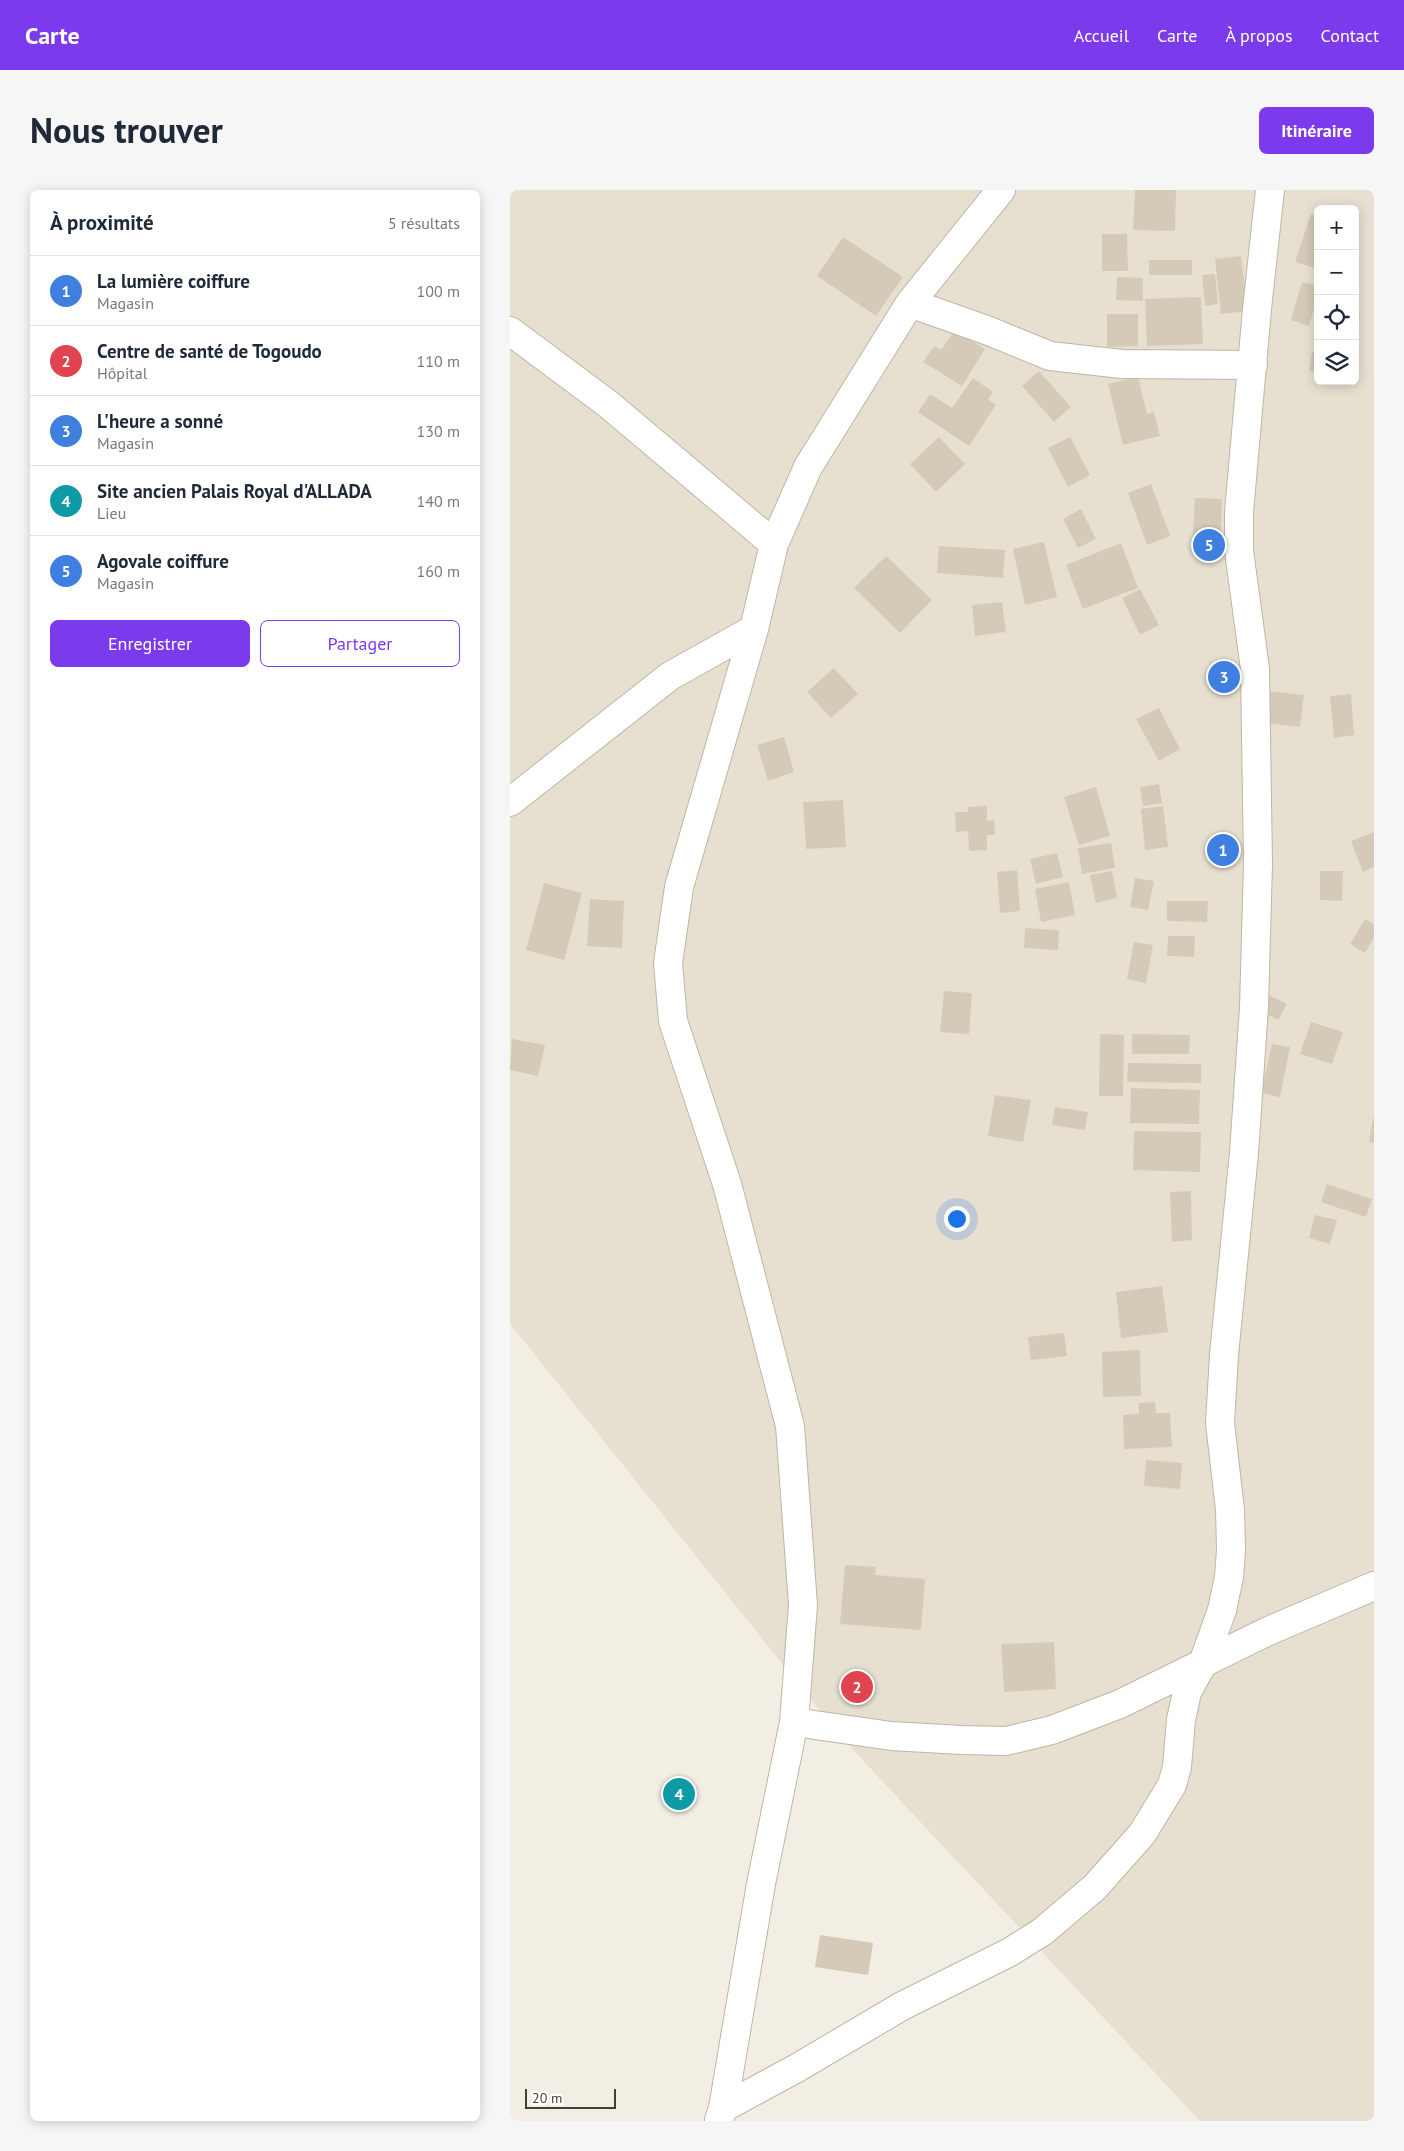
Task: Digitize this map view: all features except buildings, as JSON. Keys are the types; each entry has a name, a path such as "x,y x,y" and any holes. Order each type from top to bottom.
{"street":[{"path":"721,2115 760,1884 794,1722 803,1605 790,1426 728,1184 673,1021 668,963 680,887 754,629 774,544 808,468 910,303 1000,190"},
{"path":"721,2115 902,2006 1010,1952 1042,1932 1095,1887 1142,1834 1172,1785 1177,1768 1181,1720 1187,1692 1203,1663 1216,1631 1230,1577 1232,1550 1230,1510 1220,1423 1224,1355 1244,1153 1254,1007 1258,864 1255,669 1239,551 1239,522 1252,365 1270,190"},
{"path":"910,303 989,331 1050,356 1122,364 1252,365"},
{"path":"510,331 608,404 774,544"},
{"path":"510,802 670,676 754,629"},
{"path":"794,1722 891,1736 1006,1741 1052,1730 1120,1704 1266,1632 1374,1586"}],"shaded area":[{"path":"510,190 1374,190 1374,2121 1200,2121 840,1736 510,1324"}],"place":[{"name":"Agovale coiffure","path":"1209,545"},
{"name":"L'heure a sonné","path":"1224,677"},
{"name":"La lumière coiffure","path":"1223,850"},
{"name":"Centre de santé de Togoudo","path":"857,1687"},
{"name":"Site ancien Palais Royal d'ALLADA","path":"679,1794"}]}
